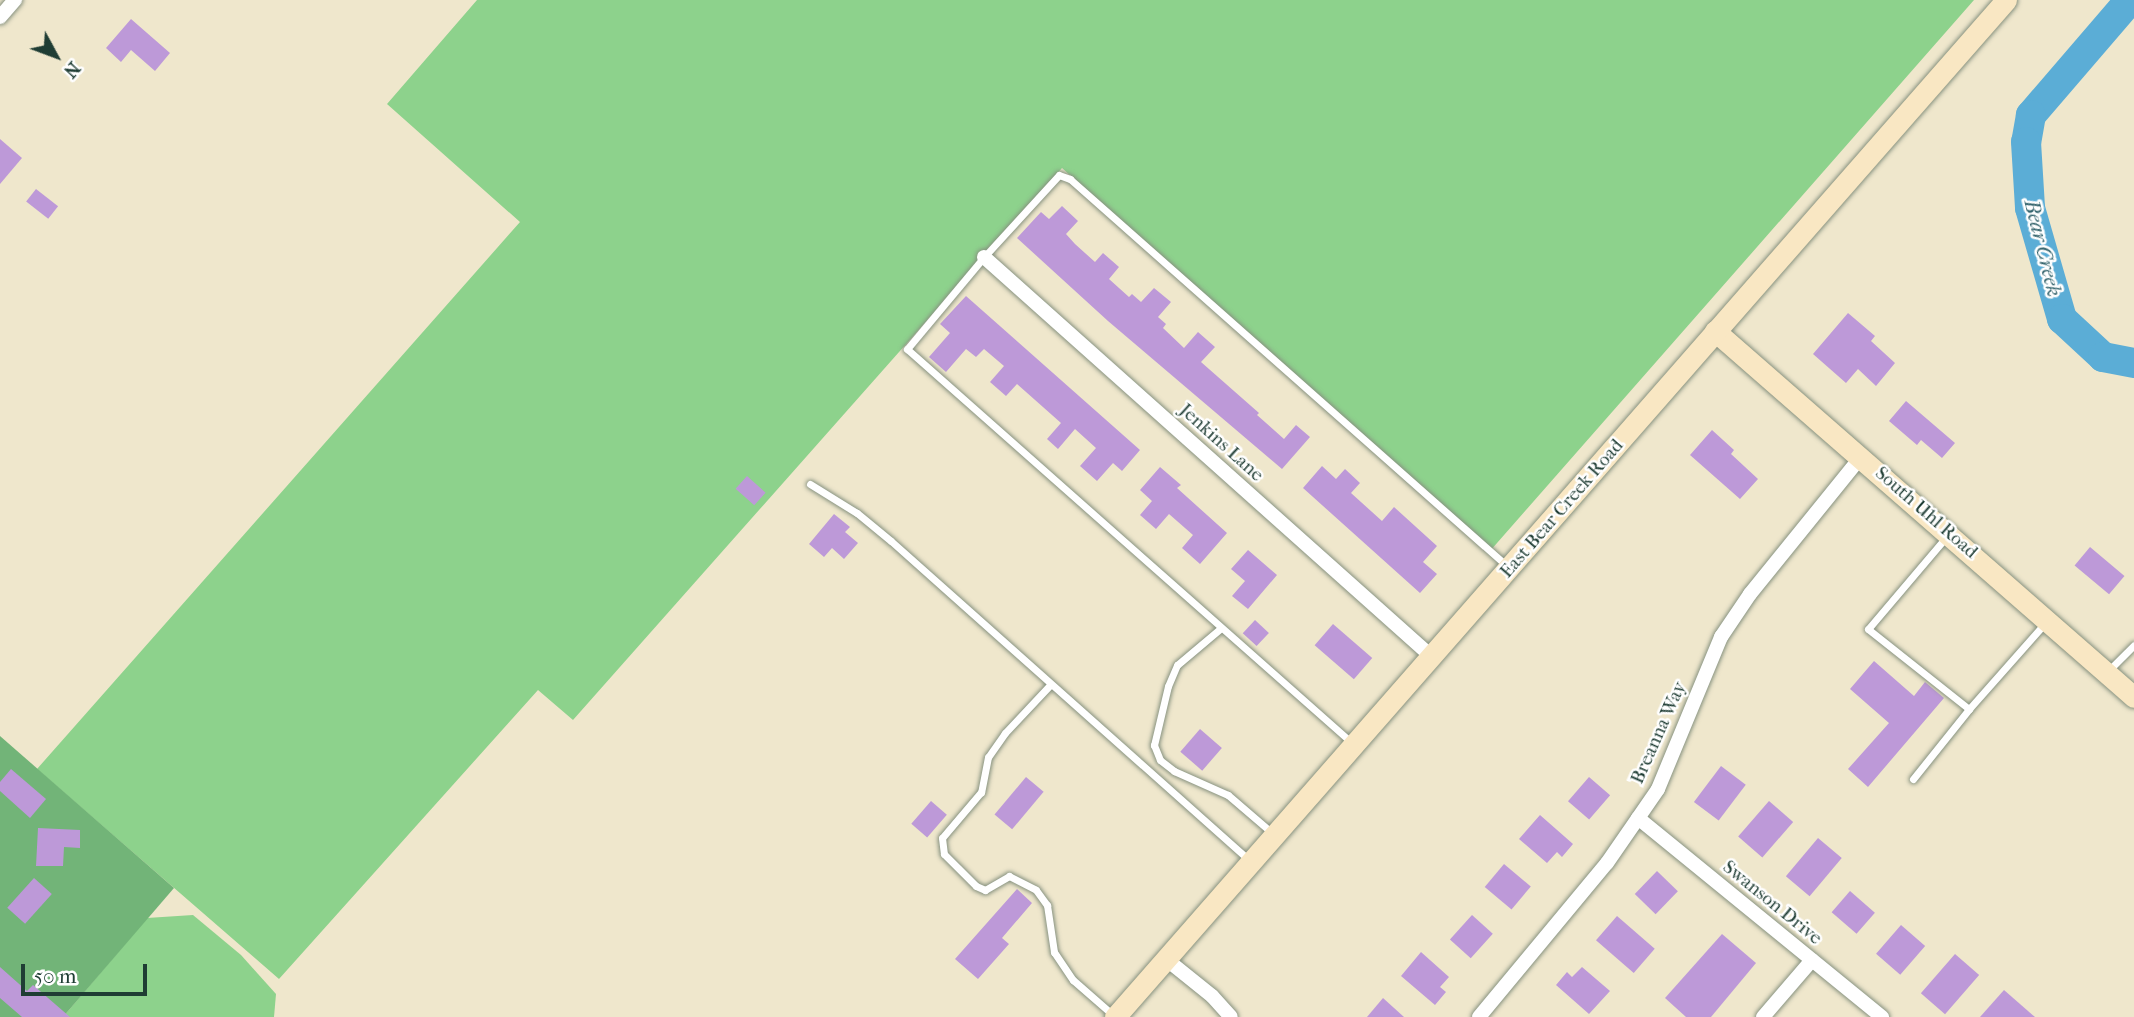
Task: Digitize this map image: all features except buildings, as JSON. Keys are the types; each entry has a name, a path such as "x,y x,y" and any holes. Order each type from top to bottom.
{"main road":[{"name":"East Bear Creek Road","path":"1115,1017 2006,0"},
{"name":"South Uhl Road","path":"1715,331 1950,533 2134,697"}],"street":[{"path":"0,17 15,0"},
{"name":"Jenkins Lane","path":"984,257 1432,657"},
{"name":"Breanna Way","path":"1479,1017 1607,863 1658,789 1721,637 1750,594 1861,457"},
{"name":"Swanson Drive","path":"1638,818 1882,1017"},
{"path":"1167,959 1212,996 1231,1017"},
{"path":"1763,1017 1812,960"}],"lane":[{"path":"1354,745 907,349 984,257 1059,175 1070,179 1510,569"},
{"path":"810,484 857,513 891,541 1251,862"},
{"path":"1950,533 1868,629 1969,709"},
{"path":"1913,779 1969,709 2048,620"},
{"path":"1222,628 1177,665 1168,686 1154,745 1160,760 1174,771 1228,795 1275,835"},
{"path":"2107,672 2134,645"},
{"path":"1050,685 1005,733 989,757 981,792 942,838 944,854 976,886 985,891 1009,876 1036,890 1047,905 1054,952 1073,980 1115,1017"}],"green space":[{"path":"477,0 1974,0 1490,551 1062,168 573,720 538,690 279,979 37,769 520,222 387,104"},
{"path":"0,736 174,888 63,1017 0,1017"},
{"path":"193,915 241,955 276,994 274,1017 63,1017 147,918"}],"waterway":[{"name":"Bear Creek","path":"2130,0 2031,115 2026,142 2030,208 2062,319 2103,357 2134,363"}]}
